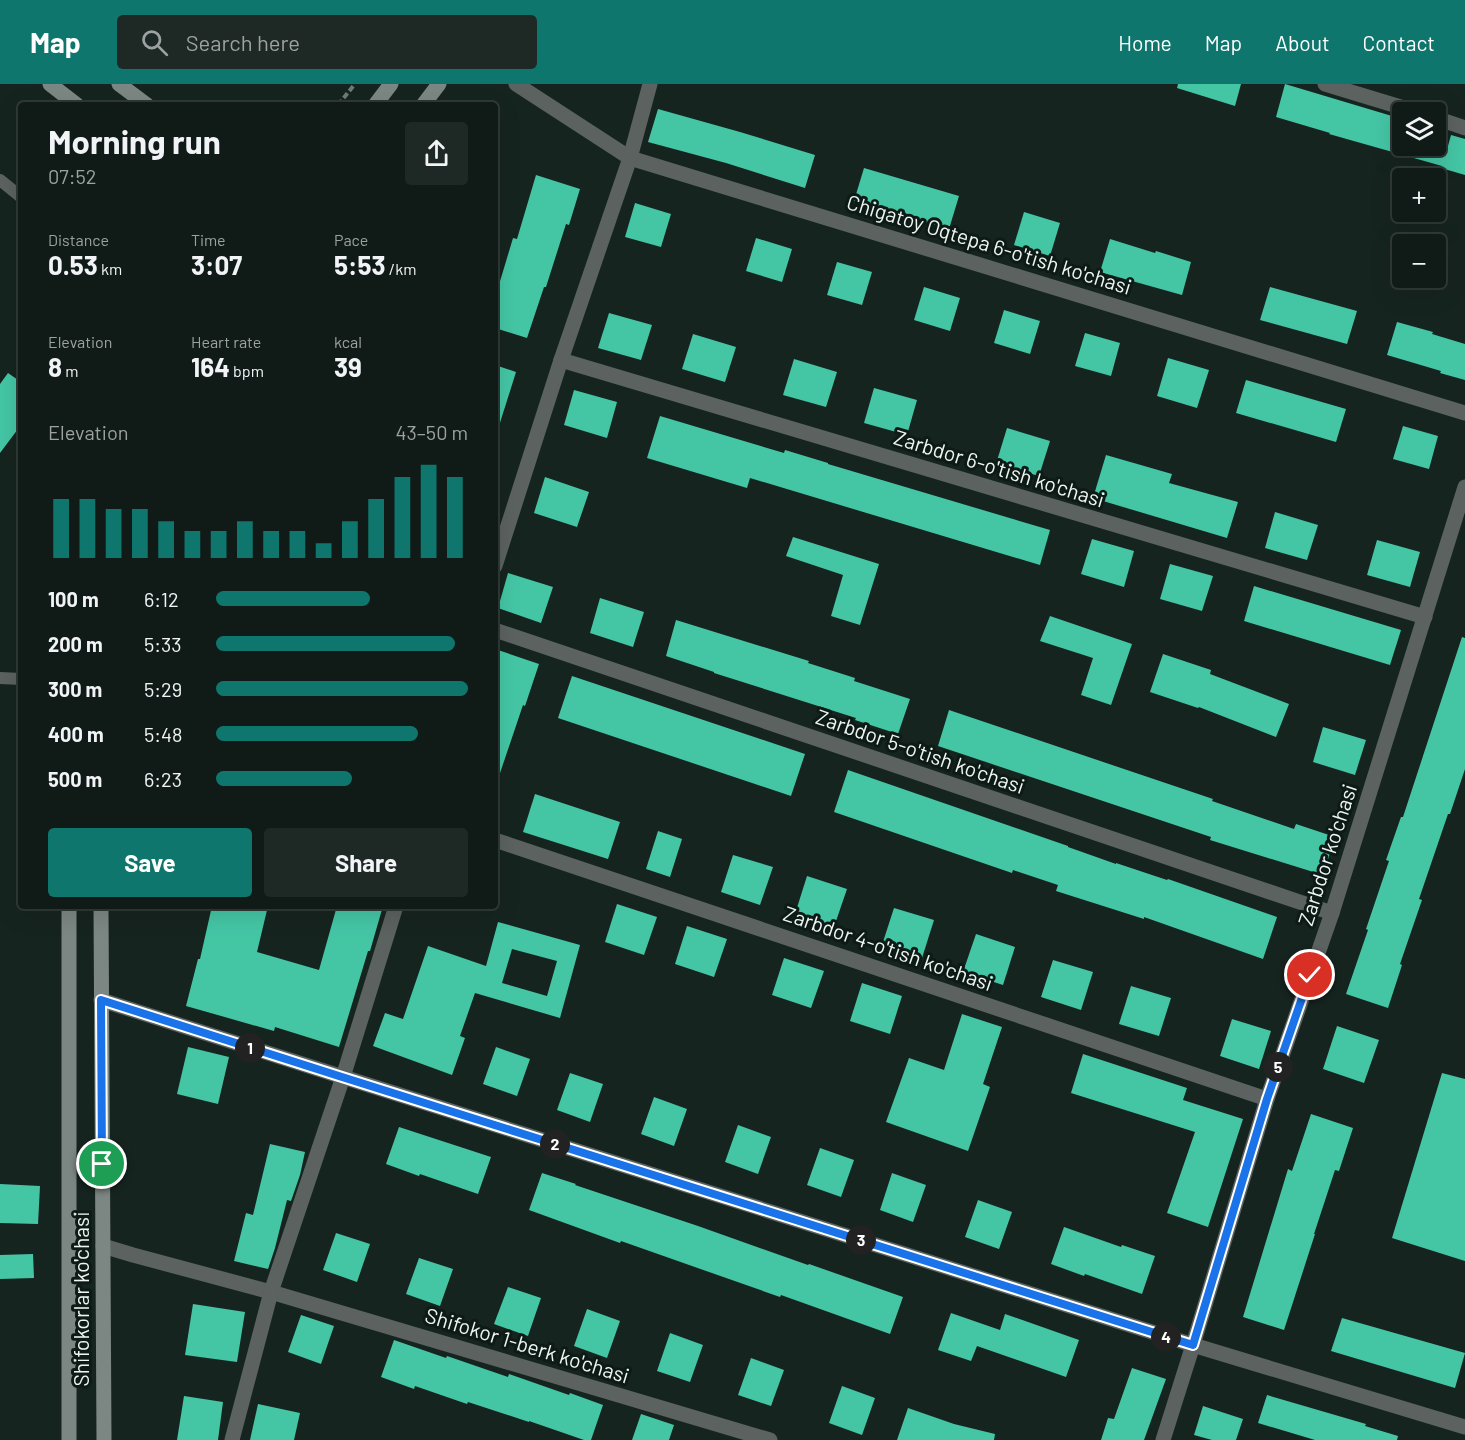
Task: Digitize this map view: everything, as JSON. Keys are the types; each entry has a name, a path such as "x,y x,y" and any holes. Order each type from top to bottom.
{"main road":[{"path":"50,84 73,102"},
{"path":"119,84 143,102"},
{"path":"377,102 391,84"},
{"path":"425,102 439,84"},
{"name":"Shifokorlar ko'chasi","path":"69,909 69,1440"},
{"name":"Shifokorlar ko'chasi","path":"101,909 104,1440"}],"street":[{"name":"Chigatoy Oqtepa 6-o'tish ko'chasi","path":"516,84 630,158 1465,413"},
{"path":"498,557 561,360 630,158 650,84"},
{"path":"1325,84 1392,104"},
{"path":"1446,121 1465,128"},
{"name":"Zarbdor 6-o'tish ko'chasi","path":"561,360 1425,617"},
{"name":"Zarbdor ko'chasi","path":"1163,1440 1267,1099 1332,913 1465,487"},
{"name":"Zarbdor 5-o'tish ko'chasi","path":"498,631 1332,913"},
{"name":"Zarbdor 4-o'tish ko'chasi","path":"498,841 1267,1099"},
{"path":"232,1440 271,1292 395,909"},
{"path":"101,1000 1193,1345 1465,1427"},
{"name":"Shifokor 1-berk ko'chasi","path":"103,1246 271,1292 770,1440"}],"lane":[{"path":"0,180 18,195"},
{"path":"0,678 18,679"}],"path":[{"path":"340,102 355,84"}],"building":[{"path":"1178,84 1241,84 1235,106 1177,88"},
{"path":"1285,84 1392,116 1392,152 1329,134 1276,117"},
{"path":"658,109 815,155 805,188 648,142"},
{"path":"1451,135 1465,139 1465,175 1441,168 1442,166 1407,156 1446,156 1446,146 1448,146"},
{"path":"864,168 959,196 949,229 854,201"},
{"path":"536,175 580,189 527,338 498,329 498,288 513,238 517,239"},
{"path":"635,203 671,214 661,247 625,237"},
{"path":"1024,212 1060,223 1050,256 1014,245"},
{"path":"756,238 792,249 782,282 746,271"},
{"path":"1110,239 1191,262 1182,295 1100,272"},
{"path":"837,262 872,272 862,305 827,295"},
{"path":"924,287 960,298 950,331 914,320"},
{"path":"1270,287 1357,311 1347,344 1260,320"},
{"path":"1004,310 1040,321 1030,354 994,343"},
{"path":"609,313 652,325 641,360 598,348"},
{"path":"1397,322 1465,344 1465,380 1387,355"},
{"path":"1085,333 1120,343 1111,376 1075,366"},
{"path":"693,334 736,347 725,382 682,369"},
{"path":"1168,358 1209,370 1197,408 1157,396"},
{"path":"794,359 837,372 826,407 783,395"},
{"path":"498,366 516,372 498,426"},
{"path":"8,373 18,380 18,429 0,453 0,384"},
{"path":"1246,380 1346,409 1336,442 1236,413"},
{"path":"874,388 917,400 907,435 864,423"},
{"path":"574,390 617,402 607,438 564,425"},
{"path":"660,416 784,453 785,450 1050,530 1040,565 750,478 747,488 647,458"},
{"path":"1403,426 1438,436 1429,469 1393,459"},
{"path":"1007,428 1050,441 1039,476 996,464"},
{"path":"1106,455 1172,474 1169,483 1238,502 1227,538 1093,498"},
{"path":"545,477 589,492 577,527 534,513"},
{"path":"1275,512 1318,525 1307,560 1265,548"},
{"path":"793,537 879,564 860,625 831,616 843,575 786,556"},
{"path":"1092,539 1134,551 1124,587 1081,574"},
{"path":"1377,540 1420,552 1410,587 1367,575"},
{"path":"1170,564 1213,576 1202,611 1160,599"},
{"path":"508,573 553,587 541,623 498,608"},
{"path":"1254,586 1401,630 1390,665 1244,621"},
{"path":"600,598 644,612 633,647 590,633"},
{"path":"1050,616 1132,644 1111,705 1081,695 1093,658 1040,641"},
{"path":"676,620 809,661 808,663 855,678 854,681 910,699 898,734 666,656"},
{"path":"1462,637 1465,638 1465,769 1419,899 1422,900 1388,1008 1346,994 1389,861 1386,860 1401,817 1403,817"},
{"path":"498,650 539,664 525,706 523,705 498,779"},
{"path":"1163,654 1211,670 1210,674 1289,704 1276,737 1199,707 1150,692"},
{"path":"572,676 805,754 791,796 558,718"},
{"path":"949,710 1213,799 1212,801 1294,829 1296,824 1335,837 1323,875 1210,840 1211,837 938,746"},
{"path":"1323,727 1366,740 1355,775 1313,762"},
{"path":"848,770 1116,864 1168,879 1277,917 1263,959 1144,917 1144,919 1056,891 1058,885 1013,870 1012,873 834,812"},
{"path":"535,794 620,822 608,859 523,832"},
{"path":"658,831 682,839 670,877 646,869"},
{"path":"733,855 773,867 760,905 721,892"},
{"path":"807,876 847,889 834,927 795,914"},
{"path":"617,904 657,917 644,955 605,942"},
{"path":"894,908 934,920 922,958 882,945"},
{"path":"211,909 267,909 257,952 319,970 336,909 382,909 339,1047 275,1027 274,1031 186,1006 198,959 200,959"},
{"path":"498,922 580,945 560,1018 475,993 460,1036 465,1038 452,1075 373,1046 385,1013 403,1019 428,946 486,966","holes":["512,949 557,961 547,996 502,983"]},
{"path":"687,926 727,939 714,977 675,964"},
{"path":"976,934 1015,947 1003,985 963,972"},
{"path":"784,958 824,971 811,1008 772,995"},
{"path":"1053,960 1093,972 1081,1010 1041,997"},
{"path":"862,983 902,996 890,1034 850,1021"},
{"path":"1131,986 1171,998 1159,1036 1119,1024"},
{"path":"962,1014 1002,1027 983,1084 990,1087 968,1151 886,1122 909,1058 944,1070"},
{"path":"1232,1019 1271,1031 1259,1069 1220,1056"},
{"path":"1337,1026 1379,1040 1364,1083 1323,1069"},
{"path":"188,1047 229,1057 218,1104 177,1094"},
{"path":"496,1047 530,1059 517,1096 483,1084"},
{"path":"1083,1054 1187,1088 1183,1100 1243,1119 1208,1227 1167,1213 1195,1132 1071,1093"},
{"path":"570,1073 603,1084 590,1122 557,1110"},
{"path":"1442,1073 1465,1079 1465,1261 1392,1238"},
{"path":"654,1097 687,1109 674,1146 641,1134"},
{"path":"1311,1114 1353,1128 1339,1171 1335,1170 1284,1330 1243,1317 1288,1169 1292,1171"},
{"path":"738,1125 771,1137 758,1174 725,1162"},
{"path":"399,1127 491,1157 478,1194 386,1164"},
{"path":"270,1144 305,1152 291,1201 287,1200 268,1269 234,1261 246,1213 253,1215"},
{"path":"820,1148 854,1160 841,1197 807,1185"},
{"path":"542,1173 903,1297 890,1334 529,1210"},
{"path":"892,1173 926,1185 913,1222 880,1210"},
{"path":"0,1184 40,1186 38,1224 0,1223"},
{"path":"978,1200 1012,1212 999,1249 965,1237"},
{"path":"1064,1227 1155,1256 1142,1294 1051,1264"},
{"path":"336,1233 370,1244 357,1282 323,1270"},
{"path":"33,1254 34,1278 0,1279 0,1255"},
{"path":"419,1258 453,1269 440,1306 406,1294"},
{"path":"508,1287 541,1298 528,1336 494,1324"},
{"path":"193,1304 245,1312 237,1362 185,1355"},
{"path":"587,1309 620,1321 607,1358 574,1346"},
{"path":"951,1313 1000,1330 1005,1314 1079,1340 1066,1377 977,1346 971,1361 938,1350"},
{"path":"301,1315 334,1326 321,1364 288,1352"},
{"path":"1342,1318 1465,1353 1455,1388 1331,1351"},
{"path":"670,1333 703,1345 690,1382 657,1371"},
{"path":"394,1340 603,1405 591,1440 584,1440 415,1386 414,1389 381,1377"},
{"path":"751,1358 784,1370 771,1406 738,1395"},
{"path":"1132,1368 1166,1379 1144,1440 1101,1440 1108,1418 1114,1419"},
{"path":"842,1386 875,1398 862,1435 829,1423"},
{"path":"1267,1395 1366,1424 1365,1426 1398,1436 1397,1440 1315,1440 1258,1423"},
{"path":"184,1396 223,1402 218,1440 177,1440"},
{"path":"258,1404 300,1413 294,1440 250,1440"},
{"path":"1203,1406 1243,1419 1236,1440 1212,1440 1194,1435"},
{"path":"908,1408 954,1424 995,1434 994,1440 897,1440"},
{"path":"641,1414 674,1425 669,1440 632,1440"}],"route":[{"path":"102,1164 101,1000 1193,1345 1267,1099 1310,975"}]}
